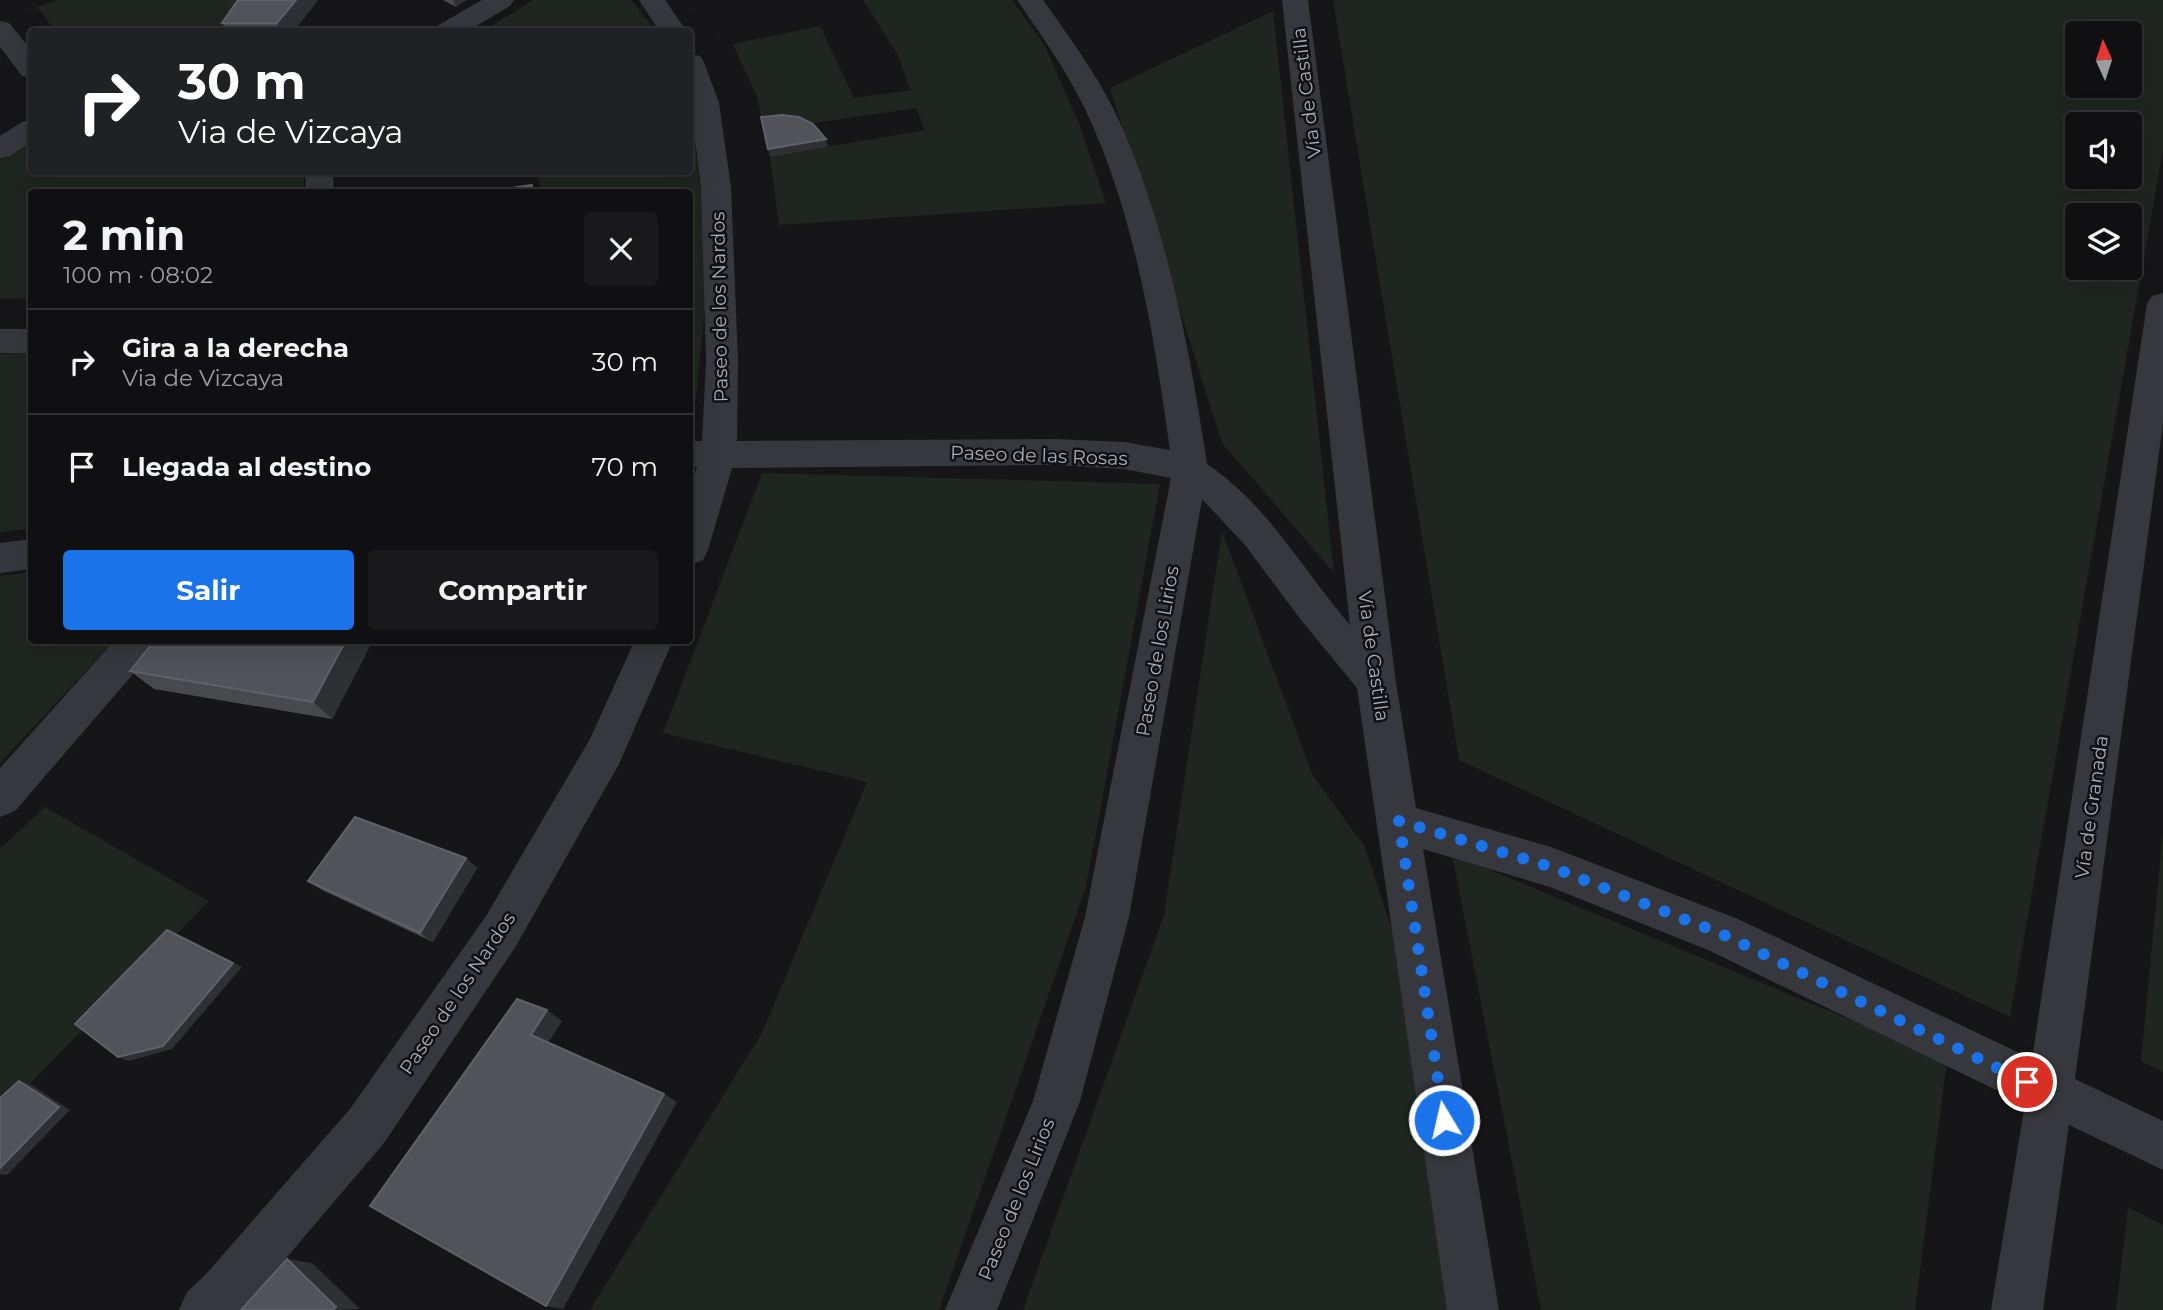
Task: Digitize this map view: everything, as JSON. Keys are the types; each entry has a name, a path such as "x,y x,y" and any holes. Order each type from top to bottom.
{"street":[{"path":"453,28 501,0"},
{"path":"652,0 671,28"},
{"name":"Paseo de los Lirios","path":"971,1310 1056,1101 1107,917 1190,471 1185,425 1160,303 1131,186 1105,122 1083,78 1030,0"},
{"name":"Vía de Castilla","path":"1295,0 1376,681 1473,1310"},
{"path":"0,29 28,65"},
{"name":"Paseo de los Nardos","path":"693,70 705,103 716,187 722,361 693,529"},
{"path":"0,149 28,131"},
{"name":"Vía de Granada","path":"2017,1310 2163,304"},
{"path":"0,341 28,341"},
{"name":"Paseo de las Rosas","path":"704,454 1016,451 1093,453 1148,460 1190,471 1220,495 1252,529 1315,611 1376,681"},
{"path":"0,558 28,555"},
{"path":"0,798 135,644"},
{"name":"Paseo de los Nardos","path":"205,1310 225,1291 367,1126 501,931 605,751 652,644"},
{"path":"1399,821 1551,867 1722,934 2163,1146"}],"shaded area":[{"path":"60,0 258,0 240,28 53,28 37,7"},
{"path":"533,0 631,0 654,28 488,28"},
{"path":"863,0 1012,0 1045,46 1080,126 1106,203 779,225 770,157 925,130 916,108 801,125 763,125 757,97 733,44 820,26 854,98 910,90 898,55"},
{"path":"1333,0 2163,0 2163,150 2142,269 2142,203 2065,203 2065,280 2140,280 2010,1017 1459,760"},
{"path":"1273,11 1334,573 1222,443 1110,88"},
{"path":"693,124 709,264 696,401 693,401 693,189 541,189 538,175 693,175"},
{"path":"28,137 28,175 304,175 304,189 28,189 28,298 0,299 0,157"},
{"path":"28,353 28,529 0,532 0,354"},
{"path":"762,473 1160,484 1086,887 939,1310 590,1310 762,1033 867,782 663,733"},
{"path":"1222,531 1313,776 1365,847 1400,955 1451,1310 1023,1310 1164,915"},
{"path":"28,572 28,644 111,644 0,763 0,576"},
{"path":"45,807 209,901 16,1098 0,1110 0,849"},
{"path":"2163,832 2163,1072 2141,1061"},
{"path":"1452,854 1947,1060 1915,1310 1541,1310"},
{"path":"2128,1207 2163,1225 2163,1310 2116,1310"}],"building":[{"path":"238,0 296,0 277,23 222,23"},
{"path":"761,117 799,117 813,124 826,139 768,149"},
{"path":"532,185 532,189 505,189"},
{"path":"152,644 344,644 313,702 130,671"},
{"path":"355,817 466,858 420,933 308,881"},
{"path":"167,930 233,963 163,1046 118,1057 75,1024"},
{"path":"517,999 547,1010 531,1035 664,1094 546,1306 370,1206"},
{"path":"19,1081 59,1107 0,1168 0,1098"},
{"path":"287,1259 336,1307 333,1310 241,1310"}],"route":[{"path":"1444,1120 1399,821 1551,867 1722,934 2027,1082"}]}
